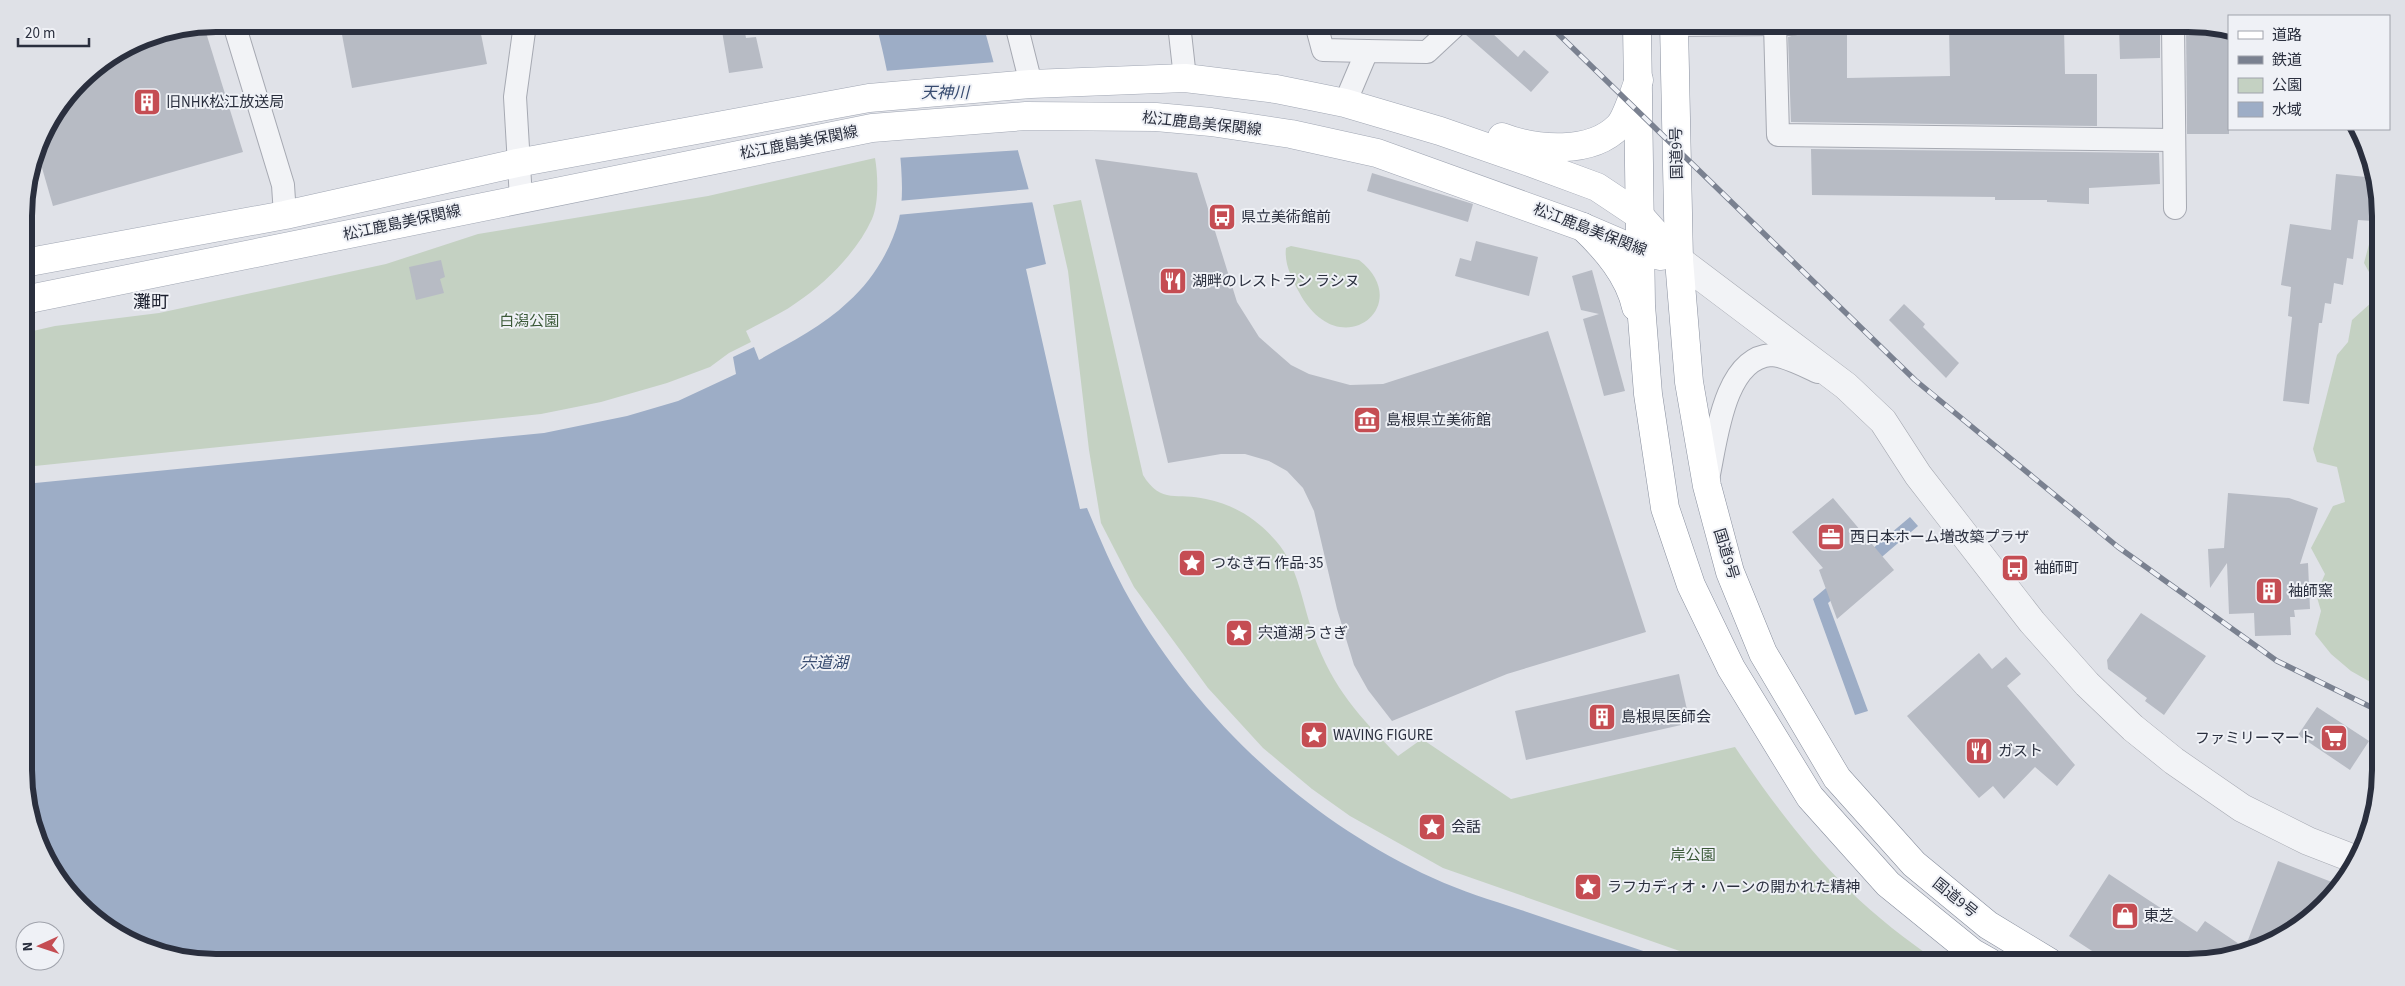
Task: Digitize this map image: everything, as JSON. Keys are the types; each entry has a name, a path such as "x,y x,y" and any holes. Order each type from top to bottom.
{"main road":[{"name":"国道9号","path":"1637,32 1639,251 1645,358 1665,508 1691,585 1731,668 1810,797 1888,884 1975,954"},
{"name":"国道9号","path":"1674,32 1679,260 1689,382 1707,486 1730,572 1763,653 1837,778 1914,864 1988,925 2037,954"},
{"name":"松江鹿島美保関線","path":"32,262 286,215 517,163 869,98 1018,84 1184,78 1276,89 1345,103 1440,131 1532,162 1597,188 1639,214 1679,260"},
{"path":"1345,103 1438,114 1512,141 1555,146 1582,145 1605,136 1620,125 1639,80"},
{"name":"松江鹿島美保関線","path":"32,298 872,128 1026,116 1156,117 1291,134 1377,153 1583,227 1639,251 1679,260"},
{"path":"1583,227 1607,249 1633,293 1645,358"}],"street":[{"path":"236,32 283,185 286,215"},
{"path":"521,199 517,163 515,97 524,32"},
{"path":"1016,32 1018,84"},
{"path":"1180,32 1184,78"},
{"path":"1318,32 1323,50 1367,52 1427,52 1448,32"},
{"path":"1775,32 1778,135 2174,140"},
{"path":"2173,32 2175,208"},
{"path":"1345,103 1367,52"},
{"path":"1679,260 1846,386 1883,421 1918,475 2032,622 2088,684 2133,728 2174,761 2242,808 2308,841 2350,857"},
{"path":"1707,486 1725,397 1739,374 1754,362 1771,355 1799,363 1846,386"}],"green space":[{"name":"白潟公園","path":"875,158 877,189 876,205 872,219 858,243 840,266 796,303 746,331 751,342 729,353 710,367 667,383 601,402 541,414 32,466 32,331 55,326 159,313 386,264 478,234 708,196"},
{"name":"岸公園","path":"1081,200 1143,475 1156,490 1163,494 1196,497 1226,505 1245,514 1269,533 1284,551 1290,562 1314,636 1330,672 1360,715 1398,756 1422,739 1511,799 1735,747 1789,822 1833,874 1881,919 1927,954 1688,954 1443,868 1350,816 1312,789 1263,748 1208,688 1134,587 1101,523 1089,450 1068,271 1053,205"},
{"path":"2372,236 2372,277 2364,263"},
{"path":"1291,246 1359,260 1375,277 1380,295 1376,310 1366,321 1351,327 1333,325 1315,314 1299,292 1289,271 1286,260 1286,248"},
{"path":"2372,302 2372,683 2351,671 2331,654 2315,634 2321,611 2316,594 2325,574 2311,548 2333,506 2345,502 2337,467 2317,462 2313,449 2337,355 2348,342 2352,320"}],"water":[{"name":"宍道湖","path":"878,32 985,32 1033,205 1046,264 1026,269 1080,509 1087,508 1112,566 1130,600 1157,644 1188,686 1260,762 1300,796 1342,827 1387,855 1433,878 1465,891 1653,954 217,954 181,950 157,944 135,935 95,908 78,891 51,851 42,829 34,793 32,769 32,483 544,433 627,416 678,401 736,374 733,357 754,347 759,360 828,319 865,285 886,253 899,219 902,200 902,176 896,122"},
{"path":"1910,517 1918,526 1828,603 1868,711 1855,715 1813,599"}],"pier":[{"name":"天神川","path":"996,62 1020,150 896,158 884,71"},
{"path":"1031,189 1035,202 897,215 898,201"}],"building":[{"path":"342,32 481,32 487,64 352,88"},
{"path":"722,32 745,32 746,38 756,37 763,68 729,73"},
{"path":"1466,32 1492,32 1518,57 1524,50 1549,72 1531,92 1465,34"},
{"path":"1847,32 1847,78 1950,76 1949,32 2064,32 2065,74 2097,74 2097,126 1791,122 1788,37 1802,33"},
{"path":"2119,32 2160,32 2160,58 2120,59"},
{"path":"2186,32 2228,37 2229,134 2187,134"},
{"name":"旧NHK松江放送局","path":"206,33 243,152 53,206 41,163 51,135 78,95 95,78 135,51 157,42 181,36"},
{"path":"1811,149 2159,153 2160,184 2089,188 2089,204 2047,202 2047,200 1995,200 1995,197 1812,195"},
{"name":"島根県立美術館","path":"1095,159 1197,173 1237,302 1259,337 1291,365 1309,374 1350,385 1383,384 1548,331 1646,632 1507,674 1392,721 1368,690 1354,665 1337,609 1314,511 1303,488 1287,471 1269,461 1245,454 1221,454 1168,463"},
{"path":"1372,173 1473,204 1468,222 1367,191"},
{"path":"2336,174 2368,177 2371,193 2372,221 2358,220 2353,259 2347,258 2343,285 2334,283 2331,304 2325,303 2322,323 2319,323 2309,404 2283,401 2292,317 2288,316 2291,287 2281,285 2290,224 2331,230"},
{"path":"1476,241 1538,257 1529,296 1455,276 1460,258 1471,261"},
{"path":"441,260 445,277 440,279 444,293 416,300 409,267"},
{"path":"1592,270 1625,391 1604,396 1583,319 1599,314 1581,310 1572,276"},
{"path":"1904,304 1925,324 1923,327 1959,363 1946,378 1889,320"},
{"path":"2228,493 2289,498 2318,508 2300,564 2308,563 2310,609 2294,610 2295,617 2290,617 2291,635 2255,636 2254,613 2229,614 2227,563 2210,588 2208,549 2224,548"},
{"path":"1833,498 1894,570 1837,619 1819,570 1823,568 1792,532"},
{"path":"2141,613 2206,656 2164,715 2145,701 2147,698 2108,669 2107,660"},
{"path":"1979,653 1992,669 2006,657 2021,674 2007,686 2075,765 2057,786 2035,767 2004,799 1993,786 1979,798 1907,716"},
{"name":"島根県医師会","path":"1679,674 1690,723 1526,760 1515,711"},
{"name":"ファミリーマート","path":"2317,707 2369,741 2350,770 2298,735"},
{"path":"2278,861 2333,882 2319,900 2291,922 2270,935 2246,944"},
{"path":"2109,874 2197,932 2205,921 2241,946 2212,952 2188,954 2097,954 2069,936"}],"railway":[{"path":"1556,32 1915,380 2118,547 2277,661 2372,708"}],"place":[{"name":"旧NHK松江放送局","path":"147,102"},
{"name":"県立美術館前","path":"1222,217"},
{"name":"湖畔のレストラン ラシヌ","path":"1173,281"},
{"name":"島根県立美術館","path":"1367,420"},
{"name":"西日本ホーム増改築プラザ","path":"1831,537"},
{"name":"つなき石 作品-35","path":"1192,563"},
{"name":"袖師町","path":"2015,568"},
{"name":"袖師窯","path":"2269,591"},
{"name":"宍道湖うさぎ","path":"1239,633"},
{"name":"島根県医師会","path":"1602,717"},
{"name":"WAVING FIGURE","path":"1314,735"},
{"name":"ファミリーマート","path":"2334,738"},
{"name":"ガスト","path":"1979,751"},
{"name":"会話","path":"1432,827"},
{"name":"ラフカディオ・ハーンの開かれた精神","path":"1588,887"},
{"name":"東芝","path":"2125,916"}],"district":[{"name":"灘町","path":"151,302"}]}
